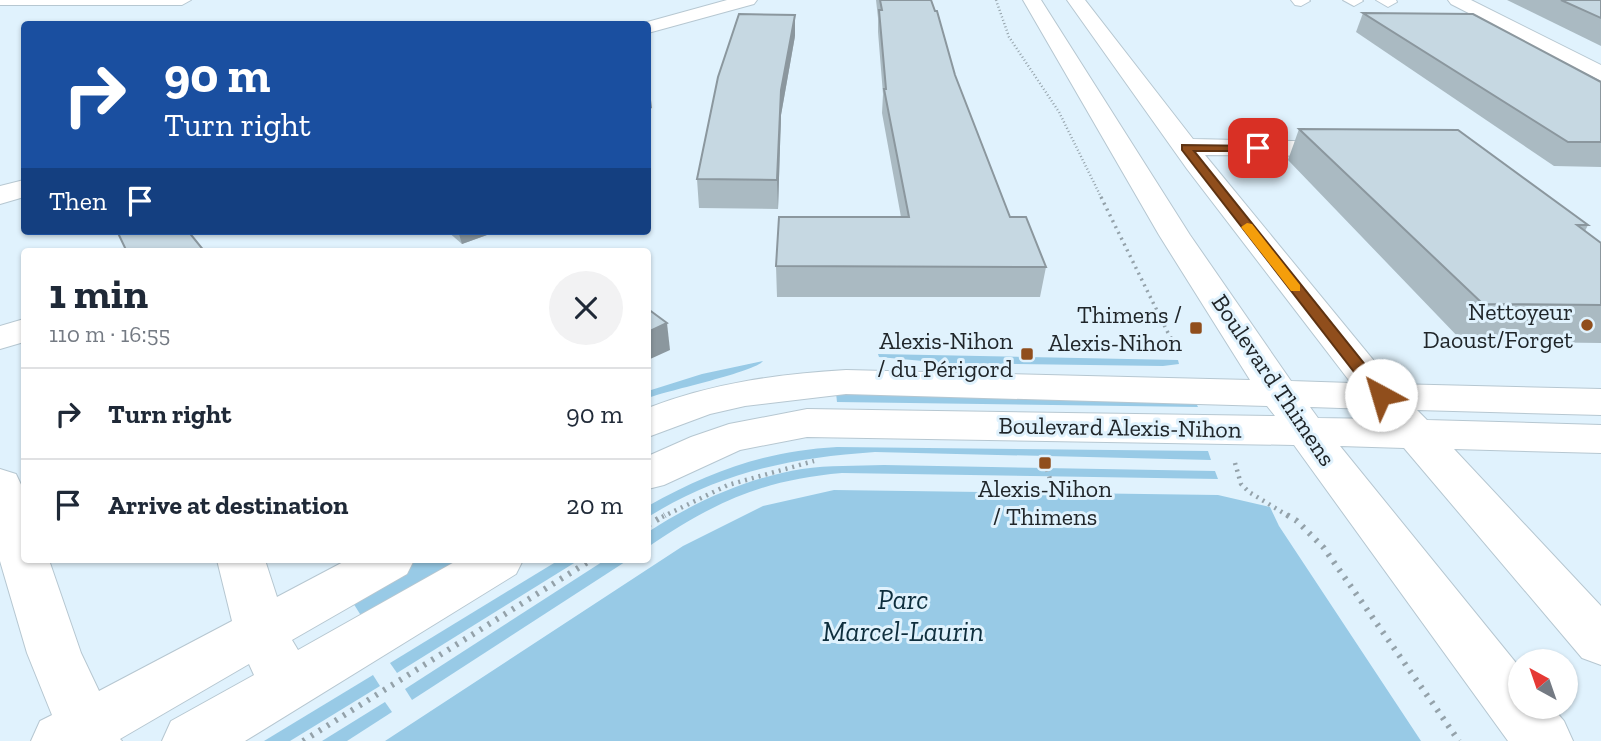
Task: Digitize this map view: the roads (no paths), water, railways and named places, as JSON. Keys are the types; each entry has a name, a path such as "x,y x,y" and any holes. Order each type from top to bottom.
{"street":[{"path":"0,0 182,0"},
{"path":"651,26 746,0"},
{"name":"Boulevard Thimens","path":"1032,0 1118,143 1291,411 1543,741"},
{"path":"1076,0 1186,148 1381,395 1601,642"},
{"path":"1457,0 1601,74"},
{"path":"1186,148 1327,148"},
{"path":"0,195 21,190"},
{"path":"0,338 21,331"},
{"name":"Boulevard Alexis-Nihon","path":"651,473 712,443 767,428 813,423 1291,411 1381,395 1601,402"},
{"name":"Boulevard Alexis-Nihon","path":"651,422 720,399 813,423"},
{"name":"Boulevard Alexis-Nihon","path":"1291,411 1415,435 1601,439"},
{"path":"0,485 21,550"},
{"path":"25,563 80,736 385,563"},
{"path":"242,563 261,632 287,685"},
{"path":"192,741 494,563"}],"place":[{"name":"Nettoyeur Daoust/Forget","path":"1587,325"},
{"name":"Thimens / Alexis-Nihon","path":"1196,328"},
{"name":"Alexis-Nihon / du Périgord","path":"1027,354"},
{"name":"Alexis-Nihon / Thimens","path":"1045,463"}],"park label":[{"name":"Parc Marcel-Laurin","path":"903,615"}]}
